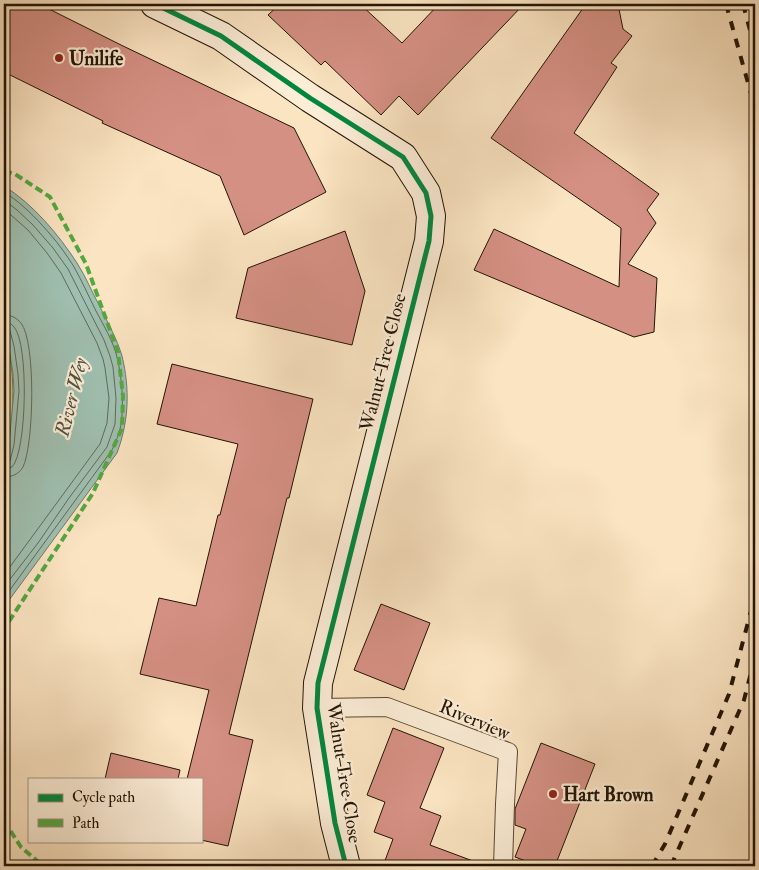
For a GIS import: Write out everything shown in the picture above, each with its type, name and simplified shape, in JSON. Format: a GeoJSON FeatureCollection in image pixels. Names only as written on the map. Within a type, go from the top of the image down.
{"type":"FeatureCollection","features":[{"type":"Feature","properties":{"kind":"street","name":"Walnut Tree Close"},"geometry":{"type":"LineString","coordinates":[[155,4],[221,36],[310,98],[404,157],[426,192],[431,216],[429,241],[318,683],[317,708],[335,823],[346,866]]}},
{"type":"Feature","properties":{"kind":"lane","name":"Riverview"},"geometry":{"type":"LineString","coordinates":[[317,708],[387,707],[508,752],[503,866]]}},
{"type":"Feature","properties":{"kind":"green space"},"geometry":{"type":"Polygon","coordinates":[[[4,325],[11,364],[13,402],[11,429],[4,464],[4,325]]]}},
{"type":"Feature","properties":{"kind":"water","name":"River Wey"},"geometry":{"type":"Polygon","coordinates":[[[4,186],[15,193],[45,221],[70,252],[80,268],[120,350],[125,368],[127,405],[124,429],[117,453],[4,607],[4,464],[9,444],[14,391],[13,374],[4,325],[4,186]]]}},
{"type":"Feature","properties":{"kind":"building"},"geometry":{"type":"Polygon","coordinates":[[[4,4],[39,4],[294,128],[326,192],[244,235],[220,176],[102,123],[103,121],[4,72],[4,4]]]}},
{"type":"Feature","properties":{"kind":"building"},"geometry":{"type":"Polygon","coordinates":[[[280,4],[360,4],[402,43],[439,4],[524,4],[418,115],[399,96],[381,115],[325,61],[321,65],[268,15],[280,4]]]}},
{"type":"Feature","properties":{"kind":"building"},"geometry":{"type":"Polygon","coordinates":[[[586,4],[618,4],[623,29],[632,36],[611,63],[617,67],[574,133],[659,194],[647,210],[656,223],[628,264],[657,278],[654,332],[634,337],[474,270],[494,229],[619,287],[621,228],[491,138],[586,4]]]}},
{"type":"Feature","properties":{"kind":"building"},"geometry":{"type":"Polygon","coordinates":[[[345,231],[365,291],[352,345],[236,318],[248,268],[345,231]]]}},
{"type":"Feature","properties":{"kind":"building"},"geometry":{"type":"Polygon","coordinates":[[[172,364],[313,399],[229,734],[253,740],[228,846],[202,840],[202,778],[187,778],[209,690],[140,674],[159,598],[196,606],[218,515],[220,515],[238,444],[157,424],[172,364]]]}},
{"type":"Feature","properties":{"kind":"building"},"geometry":{"type":"Polygon","coordinates":[[[381,604],[430,623],[404,690],[354,670],[381,604]]]}},
{"type":"Feature","properties":{"kind":"building"},"geometry":{"type":"Polygon","coordinates":[[[393,728],[444,748],[420,808],[441,816],[430,845],[481,864],[480,866],[383,866],[393,839],[374,832],[385,802],[367,795],[393,728]]]}},
{"type":"Feature","properties":{"kind":"building","name":"Hart Brown"},"geometry":{"type":"Polygon","coordinates":[[[541,743],[595,764],[555,866],[539,866],[515,857],[526,829],[515,825],[515,809],[541,743]]]}},
{"type":"Feature","properties":{"kind":"building"},"geometry":{"type":"Polygon","coordinates":[[[111,753],[180,770],[178,778],[105,778],[111,753]]]}},
{"type":"Feature","properties":{"kind":"railway"},"geometry":{"type":"LineString","coordinates":[[726,4],[755,108]]}},
{"type":"Feature","properties":{"kind":"railway"},"geometry":{"type":"LineString","coordinates":[[743,4],[755,49]]}},
{"type":"Feature","properties":{"kind":"railway"},"geometry":{"type":"LineString","coordinates":[[652,866],[665,844],[729,694],[755,596]]}},
{"type":"Feature","properties":{"kind":"railway"},"geometry":{"type":"LineString","coordinates":[[671,866],[744,700],[755,657]]}},
{"type":"Feature","properties":{"kind":"marked path"},"geometry":{"type":"LineString","coordinates":[[4,171],[15,174],[50,197],[86,264],[118,352],[123,396],[122,428],[93,493],[4,629]]}},
{"type":"Feature","properties":{"kind":"marked path"},"geometry":{"type":"LineString","coordinates":[[4,821],[21,847],[43,866]]}},
{"type":"Feature","properties":{"kind":"cycle path"},"geometry":{"type":"LineString","coordinates":[[155,4],[221,36],[310,98],[403,157],[426,193],[431,216],[429,241],[318,683],[317,708],[335,823],[346,866]]}},
{"type":"Feature","properties":{"kind":"place","name":"Unilife"},"geometry":{"type":"Point","coordinates":[59,58]}},
{"type":"Feature","properties":{"kind":"place","name":"Hart Brown"},"geometry":{"type":"Point","coordinates":[553,794]}}]}
